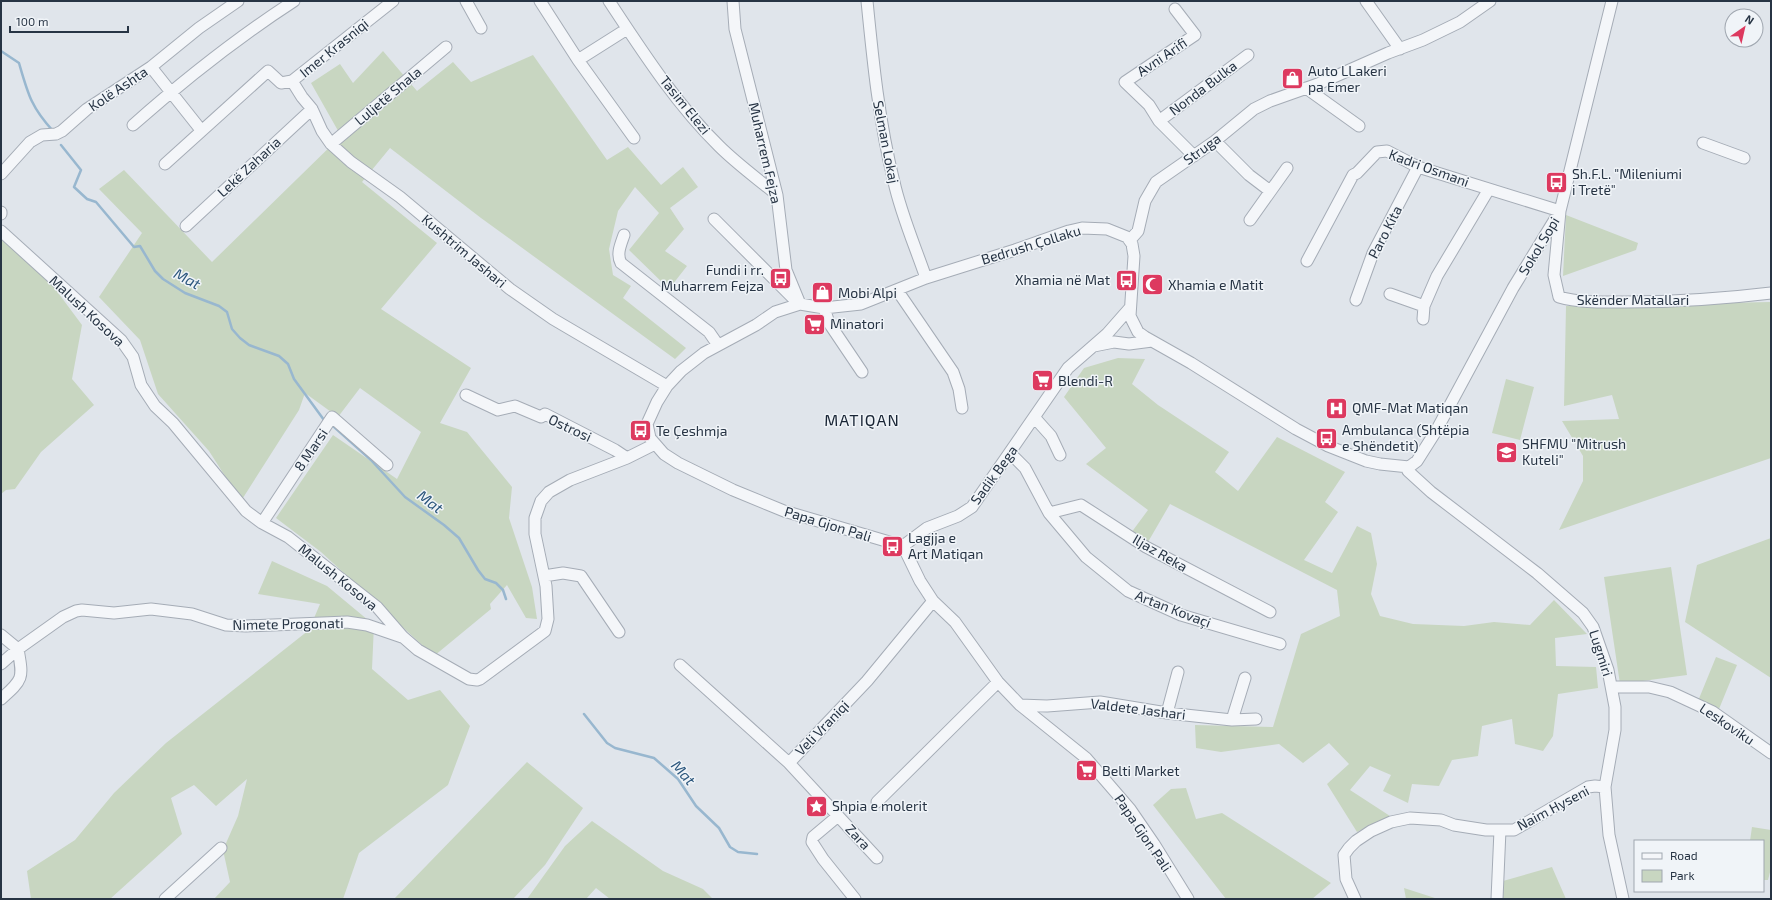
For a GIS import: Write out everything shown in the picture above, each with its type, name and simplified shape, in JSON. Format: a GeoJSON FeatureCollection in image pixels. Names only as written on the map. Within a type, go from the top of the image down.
{"type":"FeatureCollection","features":[{"type":"Feature","properties":{"kind":"street","name":"Kolë Ashta"},"geometry":{"type":"LineString","coordinates":[[1,174],[30,142],[42,135],[56,134],[62,131],[87,109],[151,67],[199,28],[238,1]]}},
{"type":"Feature","properties":{"kind":"street"},"geometry":{"type":"LineString","coordinates":[[133,126],[170,92],[259,24],[294,1]]}},
{"type":"Feature","properties":{"kind":"street","name":"Imer Krasniqi"},"geometry":{"type":"LineString","coordinates":[[165,164],[268,71],[281,82],[292,81],[393,1]]}},
{"type":"Feature","properties":{"kind":"street"},"geometry":{"type":"LineString","coordinates":[[466,1],[481,28]]}},
{"type":"Feature","properties":{"kind":"street"},"geometry":{"type":"LineString","coordinates":[[540,1],[578,60],[634,138]]}},
{"type":"Feature","properties":{"kind":"street","name":"Tasim Elezi"},"geometry":{"type":"LineString","coordinates":[[610,1],[627,28],[676,97],[718,146],[777,195]]}},
{"type":"Feature","properties":{"kind":"street","name":"Muharrem Fejza"},"geometry":{"type":"LineString","coordinates":[[733,1],[735,29],[777,195],[786,270],[800,304]]}},
{"type":"Feature","properties":{"kind":"street","name":"Selman Lokaj"},"geometry":{"type":"LineString","coordinates":[[867,1],[876,92],[884,138],[894,184],[926,278]]}},
{"type":"Feature","properties":{"kind":"street"},"geometry":{"type":"LineString","coordinates":[[1366,1],[1400,49]]}},
{"type":"Feature","properties":{"kind":"street","name":"Struga"},"geometry":{"type":"LineString","coordinates":[[1130,240],[1138,231],[1145,201],[1154,185],[1160,178],[1194,156],[1254,109],[1270,101],[1306,88],[1423,40],[1460,22],[1490,1]]}},
{"type":"Feature","properties":{"kind":"street","name":"Sokol Sopi"},"geometry":{"type":"LineString","coordinates":[[1409,466],[1417,461],[1436,432],[1513,288],[1560,211],[1612,1]]}},
{"type":"Feature","properties":{"kind":"street","name":"Avni Arifi"},"geometry":{"type":"LineString","coordinates":[[1159,121],[1149,105],[1125,82],[1195,35],[1176,9]]}},
{"type":"Feature","properties":{"kind":"street"},"geometry":{"type":"LineString","coordinates":[[578,60],[627,28]]}},
{"type":"Feature","properties":{"kind":"street","name":"Luljetë Shala"},"geometry":{"type":"LineString","coordinates":[[331,144],[446,47]]}},
{"type":"Feature","properties":{"kind":"street","name":"Nonda Bulka"},"geometry":{"type":"LineString","coordinates":[[1194,156],[1159,121],[1248,55]]}},
{"type":"Feature","properties":{"kind":"street"},"geometry":{"type":"LineString","coordinates":[[151,67],[201,130]]}},
{"type":"Feature","properties":{"kind":"street","name":"Kushtrim Jashari"},"geometry":{"type":"LineString","coordinates":[[292,81],[312,109],[322,131],[331,144],[351,162],[400,197],[510,289],[553,318],[668,386]]}},
{"type":"Feature","properties":{"kind":"street"},"geometry":{"type":"LineString","coordinates":[[1306,88],[1359,126]]}},
{"type":"Feature","properties":{"kind":"street","name":"Lekë Zaharia"},"geometry":{"type":"LineString","coordinates":[[186,226],[312,109]]}},
{"type":"Feature","properties":{"kind":"street"},"geometry":{"type":"LineString","coordinates":[[1215,140],[1249,175],[1270,191]]}},
{"type":"Feature","properties":{"kind":"street"},"geometry":{"type":"LineString","coordinates":[[1703,143],[1744,158]]}},
{"type":"Feature","properties":{"kind":"street","name":"Kadri Osmani"},"geometry":{"type":"LineString","coordinates":[[1307,260],[1353,175],[1357,173],[1377,152],[1387,151],[1418,167],[1490,188],[1560,211]]}},
{"type":"Feature","properties":{"kind":"street","name":"Paro Kita"},"geometry":{"type":"LineString","coordinates":[[1356,300],[1373,253],[1418,167]]}},
{"type":"Feature","properties":{"kind":"street"},"geometry":{"type":"LineString","coordinates":[[1250,220],[1287,168]]}},
{"type":"Feature","properties":{"kind":"street"},"geometry":{"type":"LineString","coordinates":[[1423,319],[1424,306],[1438,276],[1490,188]]}},
{"type":"Feature","properties":{"kind":"street","name":"Skënder Matallari"},"geometry":{"type":"LineString","coordinates":[[1560,211],[1554,275],[1554,282],[1559,297],[1602,302],[1650,302],[1728,298],[1771,293]]}},
{"type":"Feature","properties":{"kind":"street"},"geometry":{"type":"LineString","coordinates":[[714,219],[800,304]]}},
{"type":"Feature","properties":{"kind":"street","name":"Bedrush Çollaku"},"geometry":{"type":"LineString","coordinates":[[800,304],[824,308],[861,304],[926,278],[1015,250],[1074,229],[1101,227],[1118,232],[1130,240]]}},
{"type":"Feature","properties":{"kind":"street","name":"Malush Kosova"},"geometry":{"type":"LineString","coordinates":[[1,231],[121,340],[133,357],[141,385],[154,406],[173,423],[240,506],[262,523],[288,537],[377,607],[403,637],[418,650],[458,674],[473,680],[480,679],[541,634],[548,619],[546,586],[535,534],[535,518],[541,501],[549,492],[570,480],[627,458],[655,444]]}},
{"type":"Feature","properties":{"kind":"street"},"geometry":{"type":"LineString","coordinates":[[624,235],[619,253],[619,259],[621,262],[710,332],[718,346]]}},
{"type":"Feature","properties":{"kind":"street"},"geometry":{"type":"LineString","coordinates":[[1130,240],[1134,249],[1134,256],[1129,309],[1132,324],[1138,332],[1191,363],[1296,429],[1328,446],[1366,461],[1380,464],[1409,466]]}},
{"type":"Feature","properties":{"kind":"street"},"geometry":{"type":"LineString","coordinates":[[898,290],[953,372],[959,389],[962,408]]}},
{"type":"Feature","properties":{"kind":"street"},"geometry":{"type":"LineString","coordinates":[[1390,294],[1424,306]]}},
{"type":"Feature","properties":{"kind":"street","name":"Papa Gjon Pali"},"geometry":{"type":"LineString","coordinates":[[800,304],[775,312],[756,325],[704,353],[681,371],[657,402],[647,424],[650,438],[664,454],[678,463],[733,490],[784,511],[903,546],[920,581],[933,600],[955,622],[998,682],[1020,705],[1086,758],[1106,780],[1130,809],[1154,844],[1188,899]]}},
{"type":"Feature","properties":{"kind":"street"},"geometry":{"type":"LineString","coordinates":[[824,308],[829,323],[862,372]]}},
{"type":"Feature","properties":{"kind":"street","name":"Sadik Bega"},"geometry":{"type":"LineString","coordinates":[[903,546],[927,528],[958,516],[972,507],[1068,368],[1117,324],[1129,309]]}},
{"type":"Feature","properties":{"kind":"street","name":"Sadik Bega"},"geometry":{"type":"LineString","coordinates":[[1094,346],[1114,342],[1130,344],[1152,341]]}},
{"type":"Feature","properties":{"kind":"street","name":"Ostrosi"},"geometry":{"type":"LineString","coordinates":[[466,395],[498,410],[515,406],[541,417],[545,414],[615,450],[627,458]]}},
{"type":"Feature","properties":{"kind":"street","name":"8 Marsi"},"geometry":{"type":"LineString","coordinates":[[262,523],[332,417],[387,465]]}},
{"type":"Feature","properties":{"kind":"street"},"geometry":{"type":"LineString","coordinates":[[1034,417],[1051,436],[1060,455]]}},
{"type":"Feature","properties":{"kind":"street","name":"Artan Kovaçi"},"geometry":{"type":"LineString","coordinates":[[1010,453],[1025,468],[1049,513],[1086,557],[1128,591],[1181,615],[1280,644]]}},
{"type":"Feature","properties":{"kind":"street","name":"Lugmiri"},"geometry":{"type":"LineString","coordinates":[[1409,466],[1408,471],[1431,492],[1537,573],[1583,613],[1589,620],[1597,636],[1612,687],[1616,720],[1605,787],[1608,835],[1623,899]]}},
{"type":"Feature","properties":{"kind":"street","name":"Iljaz Reka"},"geometry":{"type":"LineString","coordinates":[[1049,513],[1081,505],[1146,547],[1270,612]]}},
{"type":"Feature","properties":{"kind":"street"},"geometry":{"type":"LineString","coordinates":[[544,576],[563,573],[581,576],[618,632]]}},
{"type":"Feature","properties":{"kind":"street","name":"Veli Vraniqi"},"geometry":{"type":"LineString","coordinates":[[680,665],[789,763],[867,681],[933,600]]}},
{"type":"Feature","properties":{"kind":"street","name":"Nimete Progonati"},"geometry":{"type":"LineString","coordinates":[[1,664],[18,649],[63,617],[82,610],[114,613],[151,609],[192,614],[226,625],[246,626],[347,622],[367,625],[403,637]]}},
{"type":"Feature","properties":{"kind":"street"},"geometry":{"type":"LineString","coordinates":[[1,635],[18,649],[22,674],[21,679],[1,699]]}},
{"type":"Feature","properties":{"kind":"street"},"geometry":{"type":"LineString","coordinates":[[1167,713],[1178,672]]}},
{"type":"Feature","properties":{"kind":"street"},"geometry":{"type":"LineString","coordinates":[[1232,720],[1245,678]]}},
{"type":"Feature","properties":{"kind":"street"},"geometry":{"type":"LineString","coordinates":[[877,802],[998,682]]}},
{"type":"Feature","properties":{"kind":"street","name":"Leskoviku"},"geometry":{"type":"LineString","coordinates":[[1612,687],[1649,687],[1670,692],[1713,712],[1771,753]]}},
{"type":"Feature","properties":{"kind":"street","name":"Valdete Jashari"},"geometry":{"type":"LineString","coordinates":[[1020,705],[1047,706],[1100,702],[1167,713],[1232,720],[1256,719]]}},
{"type":"Feature","properties":{"kind":"street","name":"Zara"},"geometry":{"type":"LineString","coordinates":[[789,763],[877,858]]}},
{"type":"Feature","properties":{"kind":"street","name":"Naim Hyseni"},"geometry":{"type":"LineString","coordinates":[[1355,899],[1346,879],[1344,855],[1356,841],[1391,822],[1410,818],[1426,818],[1470,828],[1514,830],[1588,787],[1605,787]]}},
{"type":"Feature","properties":{"kind":"street"},"geometry":{"type":"LineString","coordinates":[[838,816],[813,837],[812,842],[823,859],[854,899]]}},
{"type":"Feature","properties":{"kind":"street"},"geometry":{"type":"LineString","coordinates":[[1497,899],[1500,830]]}},
{"type":"Feature","properties":{"kind":"street"},"geometry":{"type":"LineString","coordinates":[[165,899],[221,848]]}},
{"type":"Feature","properties":{"kind":"green space"},"geometry":{"type":"Polygon","coordinates":[[[383,51],[417,91],[453,62],[471,82],[533,55],[607,160],[628,147],[661,185],[683,167],[698,187],[670,208],[684,229],[665,251],[687,266],[669,289],[629,250],[659,213],[635,187],[618,211],[609,249],[613,275],[631,286],[623,298],[686,348],[675,359],[481,218],[390,148],[362,182],[437,243],[381,309],[471,368],[440,423],[467,432],[512,487],[509,518],[532,587],[537,619],[526,618],[507,585],[490,604],[491,609],[434,656],[321,552],[276,518],[333,435],[397,479],[421,432],[360,388],[338,417],[305,393],[299,410],[241,501],[209,451],[158,394],[140,340],[99,297],[142,233],[99,189],[124,170],[212,262],[341,136],[311,83],[340,64],[353,83],[383,51]]]}},
{"type":"Feature","properties":{"kind":"green space"},"geometry":{"type":"Polygon","coordinates":[[[1566,215],[1638,243],[1636,250],[1563,276],[1566,215]]]}},
{"type":"Feature","properties":{"kind":"green space"},"geometry":{"type":"Polygon","coordinates":[[[1,239],[53,286],[82,325],[72,379],[94,405],[41,452],[15,489],[6,490],[1,494],[1,239]]]}},
{"type":"Feature","properties":{"kind":"green space"},"geometry":{"type":"Polygon","coordinates":[[[1771,302],[1771,458],[1559,530],[1583,481],[1583,456],[1562,421],[1619,419],[1612,395],[1564,406],[1566,306],[1771,302]]]}},
{"type":"Feature","properties":{"kind":"green space"},"geometry":{"type":"Polygon","coordinates":[[[1118,358],[1145,359],[1132,384],[1158,405],[1229,452],[1215,472],[1238,491],[1277,437],[1345,472],[1325,502],[1338,512],[1304,560],[1332,573],[1357,526],[1371,533],[1377,564],[1371,594],[1380,616],[1413,624],[1464,626],[1494,622],[1530,625],[1554,600],[1587,634],[1555,638],[1556,666],[1596,667],[1598,688],[1558,694],[1553,736],[1543,751],[1515,744],[1512,719],[1482,726],[1478,756],[1452,760],[1439,786],[1412,784],[1408,803],[1383,791],[1391,775],[1370,766],[1350,790],[1390,816],[1357,832],[1327,784],[1349,764],[1329,743],[1303,763],[1279,744],[1221,752],[1196,748],[1195,725],[1273,727],[1301,634],[1340,616],[1337,590],[1170,504],[1148,542],[1131,533],[1148,510],[1086,464],[1106,448],[1064,397],[1084,368],[1118,358]]]}},
{"type":"Feature","properties":{"kind":"green space"},"geometry":{"type":"Polygon","coordinates":[[[1506,379],[1534,387],[1520,440],[1492,433],[1506,379]]]}},
{"type":"Feature","properties":{"kind":"green space"},"geometry":{"type":"Polygon","coordinates":[[[1771,538],[1771,678],[1685,622],[1697,565],[1771,538]]]}},
{"type":"Feature","properties":{"kind":"green space"},"geometry":{"type":"Polygon","coordinates":[[[272,561],[327,586],[374,625],[372,669],[408,700],[440,690],[470,726],[448,785],[359,853],[343,899],[214,899],[230,882],[223,850],[238,816],[247,779],[216,806],[194,785],[171,798],[182,834],[110,899],[31,899],[27,871],[75,840],[114,793],[166,743],[309,630],[320,604],[258,594],[272,561]]]}},
{"type":"Feature","properties":{"kind":"green space"},"geometry":{"type":"Polygon","coordinates":[[[1671,567],[1687,675],[1620,684],[1604,577],[1671,567]]]}},
{"type":"Feature","properties":{"kind":"green space"},"geometry":{"type":"Polygon","coordinates":[[[1716,657],[1737,665],[1719,709],[1698,701],[1716,657]]]}},
{"type":"Feature","properties":{"kind":"green space"},"geometry":{"type":"Polygon","coordinates":[[[527,762],[583,808],[545,865],[513,899],[394,899],[527,762]]]}},
{"type":"Feature","properties":{"kind":"green space"},"geometry":{"type":"Polygon","coordinates":[[[1186,788],[1196,819],[1222,813],[1331,883],[1312,899],[1226,899],[1153,805],[1171,789],[1186,788]]]}},
{"type":"Feature","properties":{"kind":"green space"},"geometry":{"type":"Polygon","coordinates":[[[592,821],[663,871],[703,889],[713,899],[610,899],[596,888],[586,899],[527,899],[565,846],[592,821]]]}},
{"type":"Feature","properties":{"kind":"green space"},"geometry":{"type":"Polygon","coordinates":[[[1752,827],[1771,830],[1771,868],[1768,880],[1764,880],[1764,840],[1750,840],[1752,827]]]}},
{"type":"Feature","properties":{"kind":"green space"},"geometry":{"type":"Polygon","coordinates":[[[1552,867],[1566,899],[1503,899],[1503,881],[1552,867]]]}},
{"type":"Feature","properties":{"kind":"green space"},"geometry":{"type":"Polygon","coordinates":[[[1404,888],[1438,899],[1406,899],[1404,888]]]}},
{"type":"Feature","properties":{"kind":"waterway","name":"Mat"},"geometry":{"type":"LineString","coordinates":[[1,51],[19,63],[31,100],[40,115],[53,131]]}},
{"type":"Feature","properties":{"kind":"waterway","name":"Mat"},"geometry":{"type":"LineString","coordinates":[[61,145],[81,170],[74,187],[87,199],[96,202],[134,247],[140,246],[155,271],[163,279],[185,293],[219,306],[227,312],[232,329],[240,338],[249,345],[279,356],[288,364],[294,379],[324,420]]}},
{"type":"Feature","properties":{"kind":"waterway","name":"Mat"},"geometry":{"type":"LineString","coordinates":[[333,426],[371,460],[405,497],[444,525],[459,538],[478,570],[485,579],[496,583],[503,590],[506,599]]}},
{"type":"Feature","properties":{"kind":"waterway","name":"Mat"},"geometry":{"type":"LineString","coordinates":[[584,714],[607,743],[615,748],[654,758],[678,779],[696,806],[719,828],[730,847],[738,852],[757,854]]}},
{"type":"Feature","properties":{"kind":"place","name":"Auto LLakeri pa Emer"},"geometry":{"type":"Point","coordinates":[1293,79]}},
{"type":"Feature","properties":{"kind":"place","name":"Sh.F.L. \"Mileniumi i Tretë\""},"geometry":{"type":"Point","coordinates":[1557,182]}},
{"type":"Feature","properties":{"kind":"place","name":"Fundi i rr. Muharrem Fejza"},"geometry":{"type":"Point","coordinates":[780,278]}},
{"type":"Feature","properties":{"kind":"place","name":"Xhamia në Mat"},"geometry":{"type":"Point","coordinates":[1126,280]}},
{"type":"Feature","properties":{"kind":"place","name":"Xhamia e Matit"},"geometry":{"type":"Point","coordinates":[1153,285]}},
{"type":"Feature","properties":{"kind":"place","name":"Mobi Alpi"},"geometry":{"type":"Point","coordinates":[822,293]}},
{"type":"Feature","properties":{"kind":"place","name":"Minatori"},"geometry":{"type":"Point","coordinates":[815,324]}},
{"type":"Feature","properties":{"kind":"place","name":"Blendi-R"},"geometry":{"type":"Point","coordinates":[1042,381]}},
{"type":"Feature","properties":{"kind":"place","name":"QMF-Mat Matiqan"},"geometry":{"type":"Point","coordinates":[1337,408]}},
{"type":"Feature","properties":{"kind":"place","name":"Te Çeshmja"},"geometry":{"type":"Point","coordinates":[640,431]}},
{"type":"Feature","properties":{"kind":"place","name":"Ambulanca (Shtëpia e Shëndetit)"},"geometry":{"type":"Point","coordinates":[1327,438]}},
{"type":"Feature","properties":{"kind":"place","name":"SHFMU \"Mitrush Kuteli\""},"geometry":{"type":"Point","coordinates":[1507,452]}},
{"type":"Feature","properties":{"kind":"place","name":"Lagjja e Art Matiqan"},"geometry":{"type":"Point","coordinates":[892,546]}},
{"type":"Feature","properties":{"kind":"place","name":"Belti Market"},"geometry":{"type":"Point","coordinates":[1086,771]}},
{"type":"Feature","properties":{"kind":"place","name":"Shpia e molerit"},"geometry":{"type":"Point","coordinates":[817,806]}},
{"type":"Feature","properties":{"kind":"district","name":"MATIQAN"},"geometry":{"type":"Point","coordinates":[862,420]}}]}
